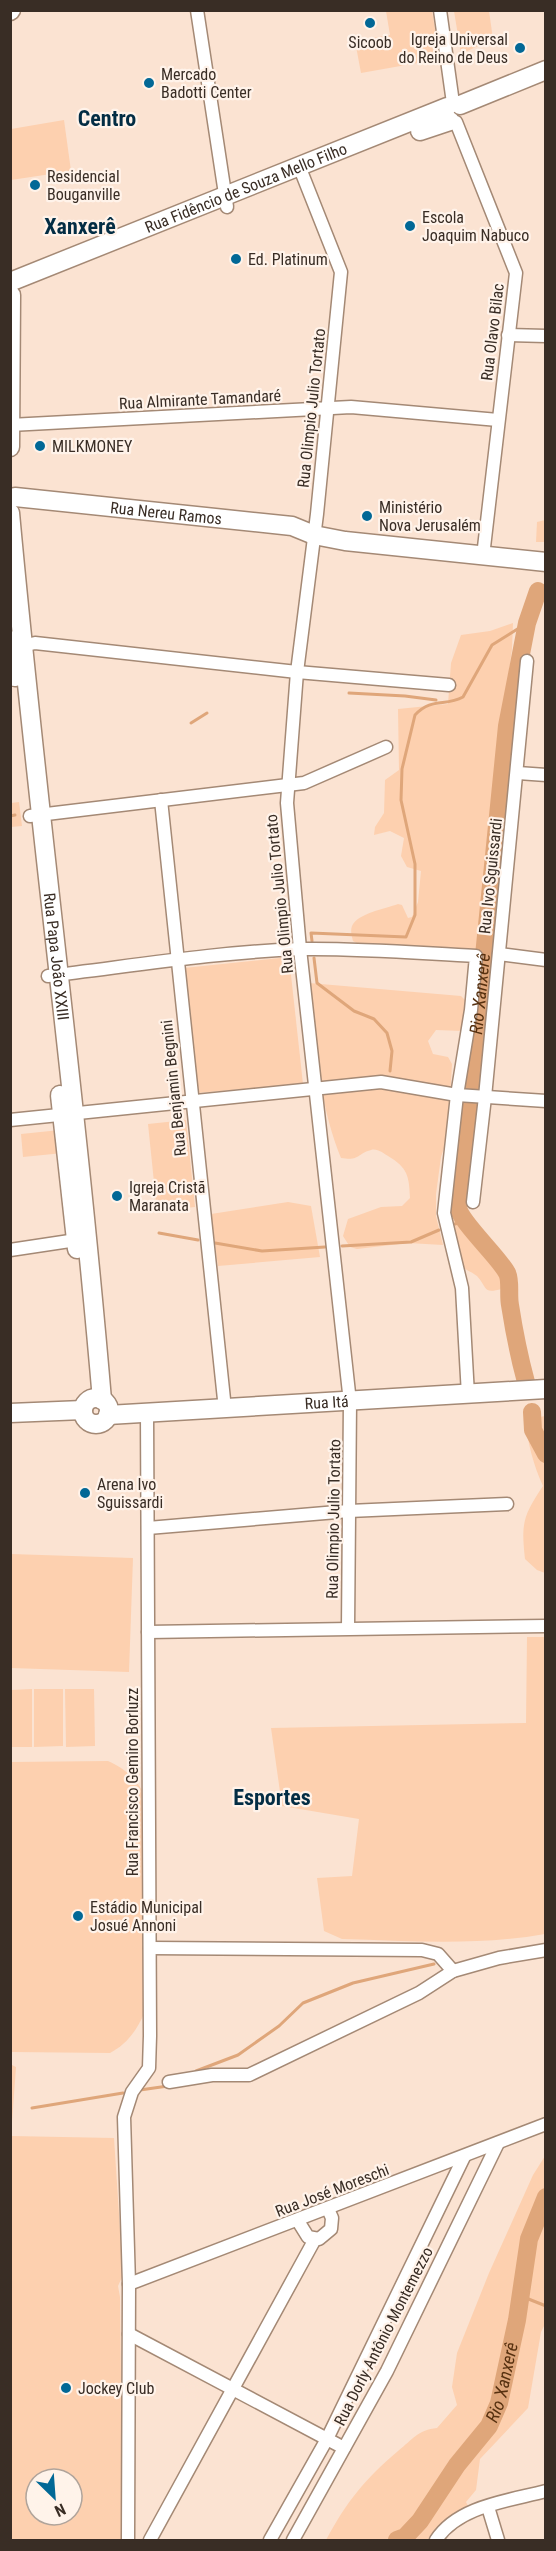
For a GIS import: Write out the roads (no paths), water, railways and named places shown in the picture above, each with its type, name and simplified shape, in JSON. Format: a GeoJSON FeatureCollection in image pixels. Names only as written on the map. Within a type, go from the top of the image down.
{"type":"FeatureCollection","features":[{"type":"Feature","properties":{"kind":"street"},"geometry":{"type":"LineString","coordinates":[[197,10],[226,202]]}},
{"type":"Feature","properties":{"kind":"street","name":"Rua Olavo Bilac"},"geometry":{"type":"LineString","coordinates":[[440,10],[455,112],[516,273],[483,550]]}},
{"type":"Feature","properties":{"kind":"street","name":"Rua Fidêncio de Souza Mello Filho"},"geometry":{"type":"LineString","coordinates":[[11,290],[60,268],[302,171],[542,78]]}},
{"type":"Feature","properties":{"kind":"street","name":"Rua Olimpio Julio Tortato"},"geometry":{"type":"LineString","coordinates":[[302,171],[341,272],[314,535],[297,672],[286,803],[350,1402],[348,1628]]}},
{"type":"Feature","properties":{"kind":"street"},"geometry":{"type":"LineString","coordinates":[[10,447],[11,290]]}},
{"type":"Feature","properties":{"kind":"street"},"geometry":{"type":"LineString","coordinates":[[508,335],[546,336]]}},
{"type":"Feature","properties":{"kind":"street","name":"Rua Almirante Tamandaré"},"geometry":{"type":"LineString","coordinates":[[11,424],[351,407],[498,420]]}},
{"type":"Feature","properties":{"kind":"street","name":"Rua Nereu Ramos"},"geometry":{"type":"LineString","coordinates":[[12,504],[247,527],[292,526],[314,535],[346,530],[387,540],[483,550],[546,551]]}},
{"type":"Feature","properties":{"kind":"street","name":"Rua Papa João XXIII"},"geometry":{"type":"LineString","coordinates":[[12,504],[14,646],[23,695],[54,975],[90,1319],[96,1406]]}},
{"type":"Feature","properties":{"kind":"street","name":"Rua Nereu Ramos"},"geometry":{"type":"LineString","coordinates":[[483,550],[546,562]]}},
{"type":"Feature","properties":{"kind":"street"},"geometry":{"type":"LineString","coordinates":[[14,646],[35,643],[297,672],[449,685]]}},
{"type":"Feature","properties":{"kind":"street","name":"Rua Ivo Sguissardi"},"geometry":{"type":"LineString","coordinates":[[468,1395],[462,1288],[444,1214],[472,1096],[499,954],[527,661]]}},
{"type":"Feature","properties":{"kind":"street"},"geometry":{"type":"LineString","coordinates":[[36,815],[304,783],[386,747]]}},
{"type":"Feature","properties":{"kind":"street"},"geometry":{"type":"LineString","coordinates":[[518,773],[546,775]]}},
{"type":"Feature","properties":{"kind":"street","name":"Rua Benjamin Begnini"},"geometry":{"type":"LineString","coordinates":[[160,800],[225,1409]]}},
{"type":"Feature","properties":{"kind":"street"},"geometry":{"type":"LineString","coordinates":[[54,975],[176,959],[300,949]]}},
{"type":"Feature","properties":{"kind":"street","name":"Rua Ivo Sguissardi"},"geometry":{"type":"LineString","coordinates":[[300,949],[349,949],[476,956],[471,1010],[473,1202]]}},
{"type":"Feature","properties":{"kind":"street"},"geometry":{"type":"LineString","coordinates":[[499,954],[546,960]]}},
{"type":"Feature","properties":{"kind":"street"},"geometry":{"type":"LineString","coordinates":[[10,1120],[381,1082],[472,1096],[546,1101]]}},
{"type":"Feature","properties":{"kind":"street"},"geometry":{"type":"LineString","coordinates":[[10,1250],[82,1239]]}},
{"type":"Feature","properties":{"kind":"street","name":"Rua Itá"},"geometry":{"type":"LineString","coordinates":[[10,1413],[96,1406],[147,1413],[546,1389]]}},
{"type":"Feature","properties":{"kind":"street","name":"Rua Francisco Gemiro Borluzz"},"geometry":{"type":"LineString","coordinates":[[128,2541],[129,2284],[124,2117],[132,2091],[149,2068],[147,1413]]}},
{"type":"Feature","properties":{"kind":"street"},"geometry":{"type":"LineString","coordinates":[[148,1528],[350,1511],[507,1504]]}},
{"type":"Feature","properties":{"kind":"street"},"geometry":{"type":"LineString","coordinates":[[148,1632],[546,1626]]}},
{"type":"Feature","properties":{"kind":"street"},"geometry":{"type":"LineString","coordinates":[[150,1948],[422,1950],[438,1954],[453,1971]]}},
{"type":"Feature","properties":{"kind":"street"},"geometry":{"type":"LineString","coordinates":[[170,2082],[231,2073],[249,2075],[419,1993],[453,1971],[546,1950]]}},
{"type":"Feature","properties":{"kind":"street","name":"Rua José Moreschi"},"geometry":{"type":"LineString","coordinates":[[129,2284],[546,2124]]}},
{"type":"Feature","properties":{"kind":"street","name":"Rua Dorly Antônio Montemezzo"},"geometry":{"type":"LineString","coordinates":[[293,2541],[387,2370],[498,2143]]}},
{"type":"Feature","properties":{"kind":"street","name":"Rua Dorly Antônio Montemezzo"},"geometry":{"type":"LineString","coordinates":[[270,2541],[327,2439],[464,2157]]}},
{"type":"Feature","properties":{"kind":"street"},"geometry":{"type":"LineString","coordinates":[[298,2221],[304,2234],[315,2239],[324,2237],[331,2229],[332,2218],[328,2209]]}},
{"type":"Feature","properties":{"kind":"street"},"geometry":{"type":"LineString","coordinates":[[150,2541],[315,2239]]}},
{"type":"Feature","properties":{"kind":"street"},"geometry":{"type":"LineString","coordinates":[[129,2334],[344,2448]]}},
{"type":"Feature","properties":{"kind":"street"},"geometry":{"type":"LineString","coordinates":[[436,2541],[454,2520],[488,2507],[546,2491]]}},
{"type":"Feature","properties":{"kind":"street"},"geometry":{"type":"LineString","coordinates":[[488,2507],[498,2541]]}},
{"type":"Feature","properties":{"kind":"waterway","name":"Rio Xanxerê"},"geometry":{"type":"LineString","coordinates":[[526,1382],[509,1301],[508,1276],[503,1266],[471,1229],[460,1212],[458,1201],[463,1176],[507,726],[527,623],[538,591]]}},
{"type":"Feature","properties":{"kind":"waterway"},"geometry":{"type":"LineString","coordinates":[[312,941],[311,933],[406,937],[415,915],[415,864],[401,800],[402,769],[415,715],[427,706],[463,697],[492,645],[527,623]]}},
{"type":"Feature","properties":{"kind":"waterway"},"geometry":{"type":"LineString","coordinates":[[349,693],[436,700]]}},
{"type":"Feature","properties":{"kind":"waterway"},"geometry":{"type":"LineString","coordinates":[[191,723],[207,713]]}},
{"type":"Feature","properties":{"kind":"waterway"},"geometry":{"type":"LineString","coordinates":[[10,816],[15,815]]}},
{"type":"Feature","properties":{"kind":"waterway"},"geometry":{"type":"LineString","coordinates":[[314,958],[317,983],[354,1011],[374,1019],[387,1033],[392,1051],[390,1071]]}},
{"type":"Feature","properties":{"kind":"waterway"},"geometry":{"type":"LineString","coordinates":[[455,1224],[463,1221]]}},
{"type":"Feature","properties":{"kind":"waterway"},"geometry":{"type":"LineString","coordinates":[[342,1246],[411,1242],[439,1230]]}},
{"type":"Feature","properties":{"kind":"waterway"},"geometry":{"type":"LineString","coordinates":[[159,1233],[198,1240]]}},
{"type":"Feature","properties":{"kind":"waterway"},"geometry":{"type":"LineString","coordinates":[[215,1243],[262,1251],[325,1247]]}},
{"type":"Feature","properties":{"kind":"waterway","name":"Rio Xanxerê"},"geometry":{"type":"LineString","coordinates":[[532,1412],[533,1430],[546,1454]]}},
{"type":"Feature","properties":{"kind":"waterway"},"geometry":{"type":"LineString","coordinates":[[196,2071],[238,2055],[279,2026],[303,2003],[353,1983],[434,1964]]}},
{"type":"Feature","properties":{"kind":"waterway"},"geometry":{"type":"LineString","coordinates":[[140,2090],[168,2086]]}},
{"type":"Feature","properties":{"kind":"waterway"},"geometry":{"type":"LineString","coordinates":[[32,2108],[123,2093]]}},
{"type":"Feature","properties":{"kind":"waterway","name":"Rio Xanxerê"},"geometry":{"type":"LineString","coordinates":[[397,2540],[405,2537],[420,2521],[457,2465],[489,2426],[499,2403],[517,2320],[529,2239],[546,2197]]}},
{"type":"Feature","properties":{"kind":"waterway"},"geometry":{"type":"LineString","coordinates":[[521,2296],[546,2306]]}},
{"type":"Feature","properties":{"kind":"place","name":"Sicoob"},"geometry":{"type":"Point","coordinates":[370,23]}},
{"type":"Feature","properties":{"kind":"place","name":"Igreja Universal do Reino de Deus"},"geometry":{"type":"Point","coordinates":[520,48]}},
{"type":"Feature","properties":{"kind":"place","name":"Mercado Badotti Center"},"geometry":{"type":"Point","coordinates":[149,83]}},
{"type":"Feature","properties":{"kind":"place","name":"Residencial Bouganville"},"geometry":{"type":"Point","coordinates":[35,185]}},
{"type":"Feature","properties":{"kind":"place","name":"Escola Joaquim Nabuco"},"geometry":{"type":"Point","coordinates":[410,226]}},
{"type":"Feature","properties":{"kind":"place","name":"Ed. Platinum"},"geometry":{"type":"Point","coordinates":[236,259]}},
{"type":"Feature","properties":{"kind":"place","name":"MILKMONEY"},"geometry":{"type":"Point","coordinates":[40,446]}},
{"type":"Feature","properties":{"kind":"place","name":"Ministério Nova Jerusalém"},"geometry":{"type":"Point","coordinates":[367,516]}},
{"type":"Feature","properties":{"kind":"place","name":"Igreja Cristã Maranata"},"geometry":{"type":"Point","coordinates":[117,1196]}},
{"type":"Feature","properties":{"kind":"place","name":"Arena Ivo Sguissardi"},"geometry":{"type":"Point","coordinates":[85,1493]}},
{"type":"Feature","properties":{"kind":"place","name":"Estádio Municipal Josué Annoni"},"geometry":{"type":"Point","coordinates":[78,1916]}},
{"type":"Feature","properties":{"kind":"place","name":"Jockey Club"},"geometry":{"type":"Point","coordinates":[66,2388]}},
{"type":"Feature","properties":{"kind":"district","name":"Centro"},"geometry":{"type":"Point","coordinates":[107,118]}},
{"type":"Feature","properties":{"kind":"district","name":"Xanxerê"},"geometry":{"type":"Point","coordinates":[80,226]}},
{"type":"Feature","properties":{"kind":"district","name":"Esportes"},"geometry":{"type":"Point","coordinates":[272,1797]}}]}
